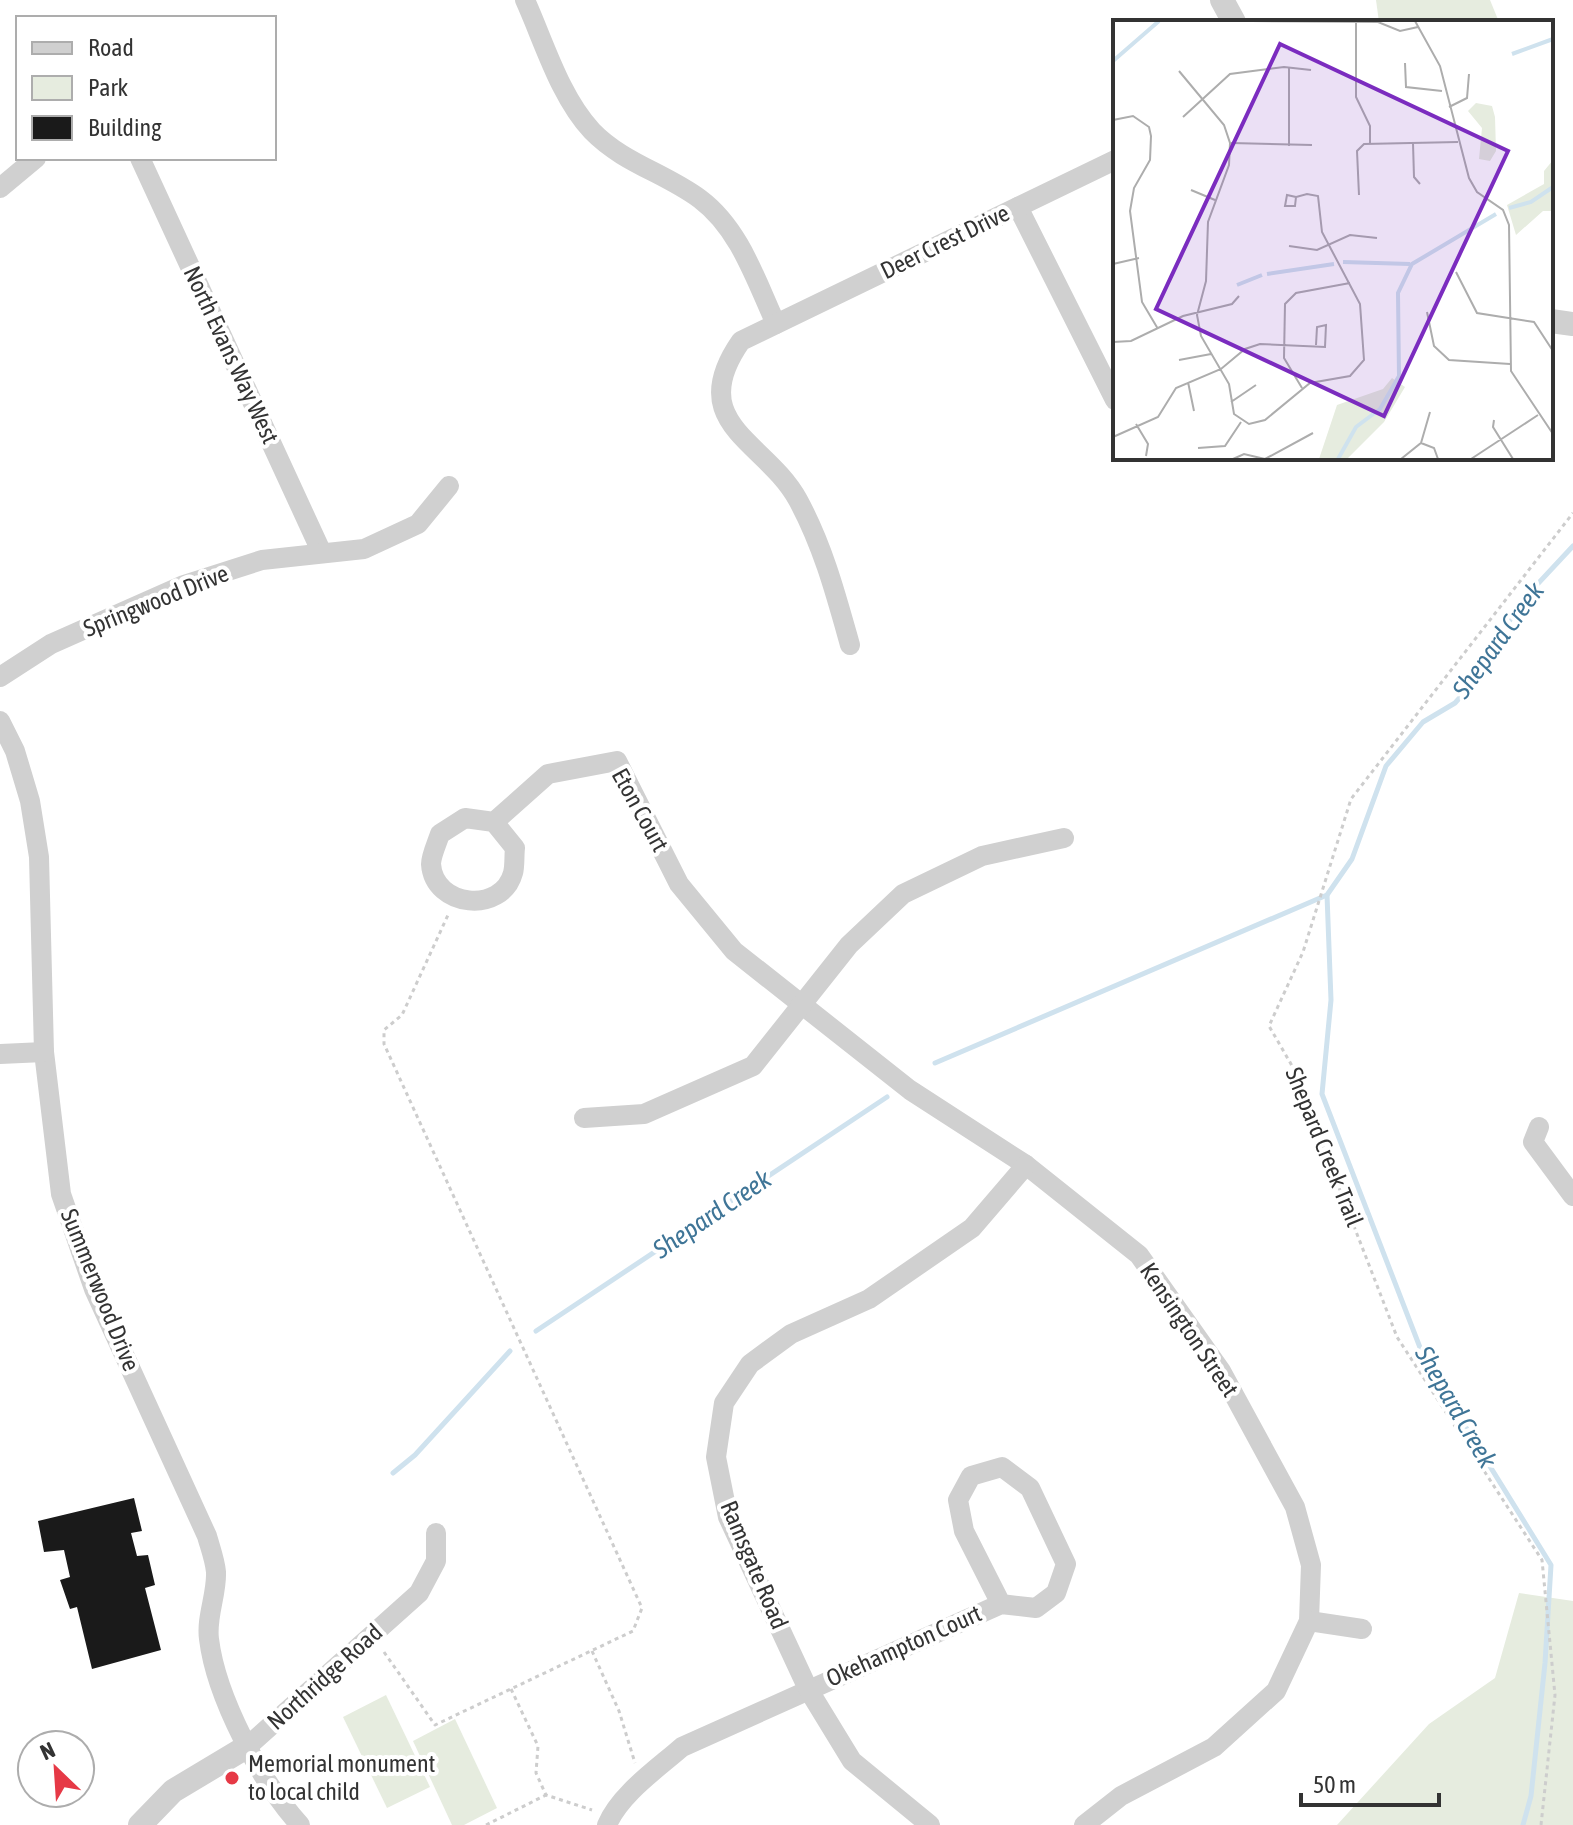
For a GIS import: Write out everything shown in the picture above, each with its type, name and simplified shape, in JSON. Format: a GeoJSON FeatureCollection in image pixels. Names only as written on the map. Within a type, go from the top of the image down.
{"type":"FeatureCollection","features":[{"type":"Feature","properties":{"kind":"street"},"geometry":{"type":"LineString","coordinates":[[525,0],[571,98],[589,128],[614,152],[671,180],[702,201],[725,223],[743,251],[776,324]]}},
{"type":"Feature","properties":{"kind":"street"},"geometry":{"type":"LineString","coordinates":[[1222,0],[1233,20]]}},
{"type":"Feature","properties":{"kind":"street"},"geometry":{"type":"LineString","coordinates":[[0,188],[34,160]]}},
{"type":"Feature","properties":{"kind":"street","name":"North Evans Way West"},"geometry":{"type":"LineString","coordinates":[[141,160],[321,551]]}},
{"type":"Feature","properties":{"kind":"street","name":"Deer Crest Drive"},"geometry":{"type":"LineString","coordinates":[[850,645],[823,551],[796,496],[733,429],[721,397],[724,365],[741,341],[1113,161]]}},
{"type":"Feature","properties":{"kind":"street"},"geometry":{"type":"LineString","coordinates":[[1018,207],[1113,396]]}},
{"type":"Feature","properties":{"kind":"street"},"geometry":{"type":"LineString","coordinates":[[1553,321],[1573,324]]}},
{"type":"Feature","properties":{"kind":"street","name":"Springwood Drive"},"geometry":{"type":"LineString","coordinates":[[0,677],[51,644],[184,585],[262,560],[321,551],[364,549],[418,524],[449,486]]}},
{"type":"Feature","properties":{"kind":"street","name":"Summerwood Drive"},"geometry":{"type":"LineString","coordinates":[[0,721],[15,751],[30,801],[39,857],[44,1052],[61,1194],[94,1289],[207,1536],[216,1571],[208,1636],[217,1677],[248,1746]]}},
{"type":"Feature","properties":{"kind":"street","name":"Eton Court"},"geometry":{"type":"LineString","coordinates":[[494,822],[548,774],[617,761],[679,884]]}},
{"type":"Feature","properties":{"kind":"street"},"geometry":{"type":"LineString","coordinates":[[465,818],[494,822],[515,848],[513,875],[496,895],[477,902],[456,898],[440,886],[431,864],[440,834],[465,818]]}},
{"type":"Feature","properties":{"kind":"street"},"geometry":{"type":"LineString","coordinates":[[584,1118],[644,1114],[753,1066],[849,945],[903,894],[982,856],[1064,838]]}},
{"type":"Feature","properties":{"kind":"street","name":"Kensington Street"},"geometry":{"type":"LineString","coordinates":[[679,884],[734,951],[910,1090],[1026,1165],[1139,1255],[1221,1371],[1295,1507],[1311,1565],[1309,1621],[1276,1691],[1214,1747],[1121,1796],[1084,1825]]}},
{"type":"Feature","properties":{"kind":"street"},"geometry":{"type":"LineString","coordinates":[[0,1054],[44,1052]]}},
{"type":"Feature","properties":{"kind":"street"},"geometry":{"type":"LineString","coordinates":[[1539,1127],[1533,1142],[1573,1196]]}},
{"type":"Feature","properties":{"kind":"street","name":"Ramsgate Road"},"geometry":{"type":"LineString","coordinates":[[930,1825],[852,1761],[808,1689],[728,1517],[716,1457],[724,1403],[750,1364],[791,1334],[869,1299],[972,1228],[1026,1165]]}},
{"type":"Feature","properties":{"kind":"street","name":"Okehampton Court"},"geometry":{"type":"LineString","coordinates":[[608,1820],[641,1783],[682,1747],[1001,1604],[1036,1608],[1056,1593],[1066,1564],[1030,1488],[1002,1467],[971,1476],[958,1500],[964,1531],[1001,1604]]}},
{"type":"Feature","properties":{"kind":"street","name":"Northridge Road"},"geometry":{"type":"LineString","coordinates":[[140,1825],[173,1791],[248,1746],[419,1593],[436,1561],[436,1533]]}},
{"type":"Feature","properties":{"kind":"street"},"geometry":{"type":"LineString","coordinates":[[1309,1621],[1362,1629]]}},
{"type":"Feature","properties":{"kind":"street"},"geometry":{"type":"LineString","coordinates":[[248,1746],[286,1810],[300,1825]]}},
{"type":"Feature","properties":{"kind":"path","name":"Shepard Creek Trail"},"geometry":{"type":"LineString","coordinates":[[1541,1825],[1555,1695],[1542,1560],[1397,1337],[1291,1064],[1269,1026],[1303,952],[1351,799],[1573,513]]}},
{"type":"Feature","properties":{"kind":"path"},"geometry":{"type":"LineString","coordinates":[[372,1636],[435,1725],[633,1631],[642,1608],[384,1044],[384,1030],[402,1015],[456,898]]}},
{"type":"Feature","properties":{"kind":"path"},"geometry":{"type":"LineString","coordinates":[[592,1651],[619,1711],[641,1783]]}},
{"type":"Feature","properties":{"kind":"path"},"geometry":{"type":"LineString","coordinates":[[511,1689],[538,1746],[536,1773],[546,1795],[608,1820]]}},
{"type":"Feature","properties":{"kind":"path"},"geometry":{"type":"LineString","coordinates":[[486,1825],[546,1795]]}},
{"type":"Feature","properties":{"kind":"green space"},"geometry":{"type":"Polygon","coordinates":[[[1376,0],[1490,0],[1498,20],[1379,20],[1376,0]]]}},
{"type":"Feature","properties":{"kind":"green space"},"geometry":{"type":"Polygon","coordinates":[[[1519,1593],[1573,1601],[1573,1825],[1337,1825],[1429,1724],[1495,1678],[1519,1593]]]}},
{"type":"Feature","properties":{"kind":"green space"},"geometry":{"type":"Polygon","coordinates":[[[386,1695],[430,1787],[387,1808],[343,1717],[386,1695]]]}},
{"type":"Feature","properties":{"kind":"green space"},"geometry":{"type":"Polygon","coordinates":[[[455,1719],[497,1808],[464,1825],[452,1825],[413,1741],[455,1719]]]}},
{"type":"Feature","properties":{"kind":"building"},"geometry":{"type":"Polygon","coordinates":[[[134,1498],[142,1531],[131,1533],[137,1556],[148,1555],[155,1585],[145,1588],[161,1650],[92,1669],[77,1607],[70,1609],[60,1580],[70,1577],[64,1550],[44,1552],[38,1521],[134,1498]]]}},
{"type":"Feature","properties":{"kind":"waterway","name":"Shepard Creek"},"geometry":{"type":"LineString","coordinates":[[935,1063],[1327,895],[1352,859],[1386,766],[1423,722],[1455,703],[1478,677],[1519,604],[1573,546]]}},
{"type":"Feature","properties":{"kind":"waterway","name":"Shepard Creek"},"geometry":{"type":"LineString","coordinates":[[1327,895],[1331,1000],[1322,1094],[1426,1363],[1551,1565],[1545,1663],[1531,1796],[1523,1825]]}},
{"type":"Feature","properties":{"kind":"waterway","name":"Shepard Creek"},"geometry":{"type":"LineString","coordinates":[[536,1331],[887,1097]]}},
{"type":"Feature","properties":{"kind":"waterway","name":"Shepard Creek"},"geometry":{"type":"LineString","coordinates":[[393,1473],[415,1455],[510,1351]]}},
{"type":"Feature","properties":{"kind":"place","name":"Memorial monument to local child"},"geometry":{"type":"Point","coordinates":[232,1778]}}]}
